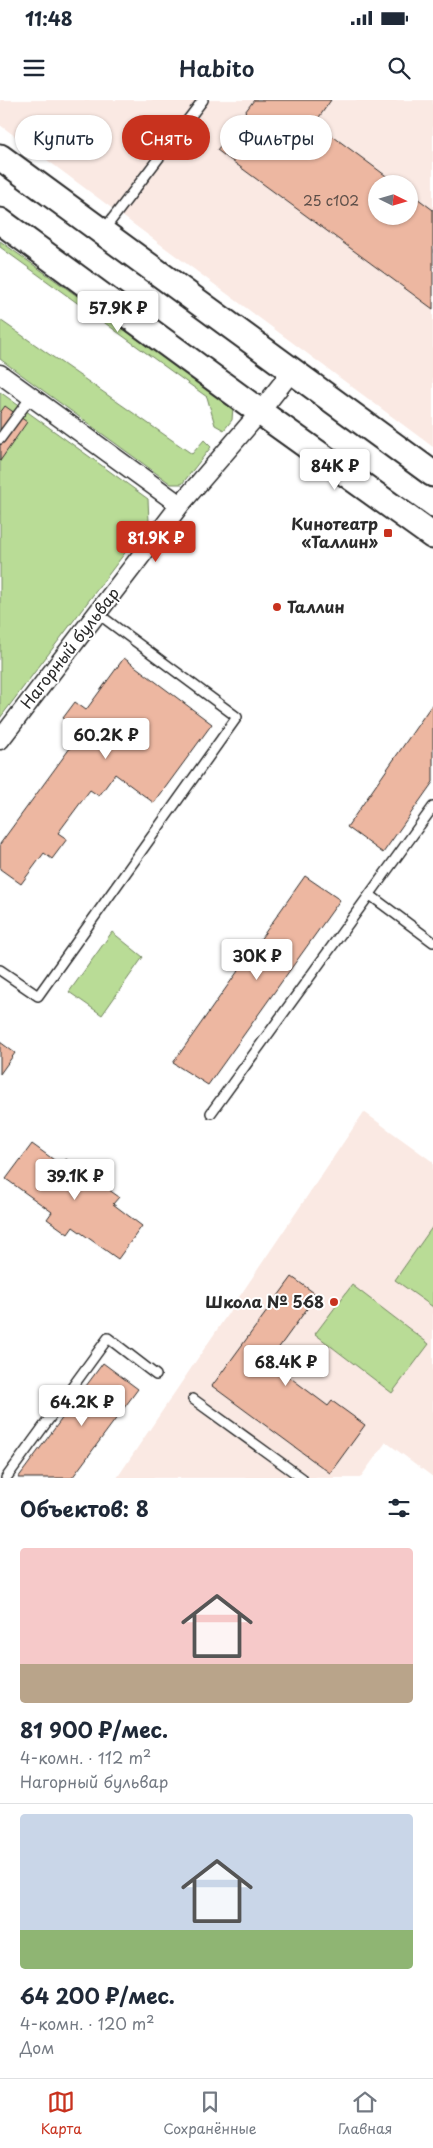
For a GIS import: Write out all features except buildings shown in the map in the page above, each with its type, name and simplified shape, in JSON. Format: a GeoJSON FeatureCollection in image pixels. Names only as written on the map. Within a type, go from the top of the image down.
{"type":"FeatureCollection","features":[{"type":"Feature","properties":{"kind":"main road"},"geometry":{"type":"LineString","coordinates":[[0,157],[433,474]]}},
{"type":"Feature","properties":{"kind":"main road"},"geometry":{"type":"LineString","coordinates":[[0,221],[433,536]]}},
{"type":"Feature","properties":{"kind":"street","name":"Нагорный бульвар"},"geometry":{"type":"LineString","coordinates":[[0,740],[180,505],[260,412],[292,371]]}},
{"type":"Feature","properties":{"kind":"street"},"geometry":{"type":"LineString","coordinates":[[0,374],[180,505]]}},
{"type":"Feature","properties":{"kind":"lane"},"geometry":{"type":"LineString","coordinates":[[103,231],[203,100]]}},
{"type":"Feature","properties":{"kind":"lane"},"geometry":{"type":"LineString","coordinates":[[0,439],[31,397]]}},
{"type":"Feature","properties":{"kind":"lane"},"geometry":{"type":"LineString","coordinates":[[0,970],[38,996],[237,717],[97,613]]}},
{"type":"Feature","properties":{"kind":"lane"},"geometry":{"type":"LineString","coordinates":[[211,1113],[433,807]]}},
{"type":"Feature","properties":{"kind":"lane"},"geometry":{"type":"LineString","coordinates":[[370,895],[433,942]]}},
{"type":"Feature","properties":{"kind":"lane"},"geometry":{"type":"LineString","coordinates":[[6,1478],[108,1338],[156,1375]]}},
{"type":"Feature","properties":{"kind":"lane"},"geometry":{"type":"LineString","coordinates":[[193,1399],[302,1478]]}},
{"type":"Feature","properties":{"kind":"shaded area"},"geometry":{"type":"Polygon","coordinates":[[[0,100],[433,100],[433,447],[47,160],[112,160],[112,115],[15,115],[15,136],[0,125],[0,100]]]}},
{"type":"Feature","properties":{"kind":"shaded area","name":"Школа № 568"},"geometry":{"type":"Polygon","coordinates":[[[364,1112],[433,1162],[433,1477],[386,1442],[360,1478],[117,1478],[364,1112]]]}},
{"type":"Feature","properties":{"kind":"green space"},"geometry":{"type":"Polygon","coordinates":[[[0,241],[233,407],[232,420],[224,430],[215,425],[207,397],[0,247],[0,241]]]}},
{"type":"Feature","properties":{"kind":"green space"},"geometry":{"type":"Polygon","coordinates":[[[0,320],[192,454],[204,440],[211,447],[182,484],[171,484],[0,359],[0,320]]]}},
{"type":"Feature","properties":{"kind":"green space"},"geometry":{"type":"Polygon","coordinates":[[[0,392],[148,499],[149,521],[0,718],[0,392]]]}},
{"type":"Feature","properties":{"kind":"green space"},"geometry":{"type":"Polygon","coordinates":[[[112,932],[143,957],[102,1015],[69,992],[112,932]]]}},
{"type":"Feature","properties":{"kind":"green space"},"geometry":{"type":"Polygon","coordinates":[[[433,1226],[433,1307],[395,1280],[433,1226]]]}},
{"type":"Feature","properties":{"kind":"green space"},"geometry":{"type":"Polygon","coordinates":[[[352,1285],[429,1344],[392,1393],[315,1334],[352,1285]]]}},
{"type":"Feature","properties":{"kind":"place","name":"Кинотеатр «Таллин»"},"geometry":{"type":"Point","coordinates":[388,533]}},
{"type":"Feature","properties":{"kind":"place","name":"Таллин"},"geometry":{"type":"Point","coordinates":[277,607]}},
{"type":"Feature","properties":{"kind":"place","name":"Школа № 568"},"geometry":{"type":"Point","coordinates":[334,1302]}}]}
